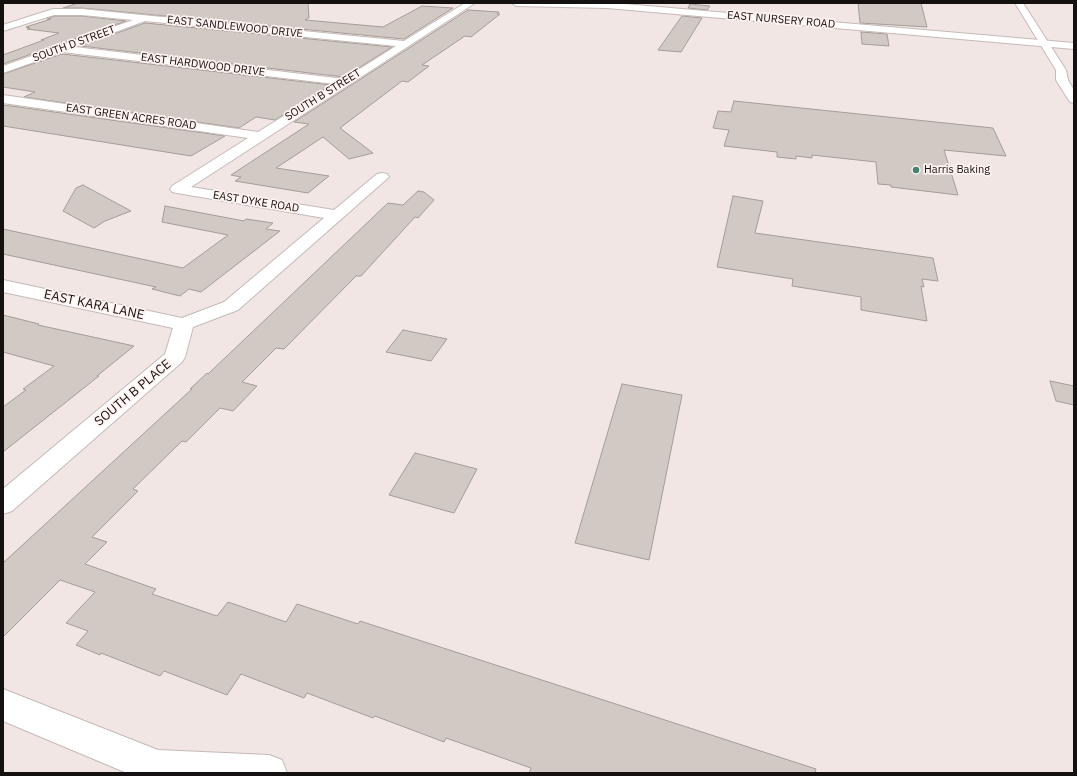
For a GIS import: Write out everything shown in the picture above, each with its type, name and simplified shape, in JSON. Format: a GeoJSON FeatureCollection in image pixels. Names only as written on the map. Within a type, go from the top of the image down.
{"type":"FeatureCollection","features":[{"type":"Feature","properties":{"kind":"street","name":"SOUTH B STREET"},"geometry":{"type":"LineString","coordinates":[[177,189],[471,3]]}},
{"type":"Feature","properties":{"kind":"street","name":"EAST NURSERY ROAD"},"geometry":{"type":"LineString","coordinates":[[516,3],[607,5],[1074,46]]}},
{"type":"Feature","properties":{"kind":"street"},"geometry":{"type":"LineString","coordinates":[[1019,3],[1061,70],[1062,80],[1074,99]]}},
{"type":"Feature","properties":{"kind":"street","name":"EAST SANDLEWOOD DRIVE"},"geometry":{"type":"LineString","coordinates":[[3,28],[53,12],[65,11],[405,44]]}},
{"type":"Feature","properties":{"kind":"street","name":"SOUTH D STREET"},"geometry":{"type":"LineString","coordinates":[[3,70],[146,18]]}},
{"type":"Feature","properties":{"kind":"street","name":"EAST HARDWOOD DRIVE"},"geometry":{"type":"LineString","coordinates":[[62,49],[344,82]]}},
{"type":"Feature","properties":{"kind":"street","name":"EAST GREEN ACRES ROAD"},"geometry":{"type":"LineString","coordinates":[[3,98],[259,136]]}},
{"type":"Feature","properties":{"kind":"street"},"geometry":{"type":"LineString","coordinates":[[184,324],[231,306],[382,177]]}},
{"type":"Feature","properties":{"kind":"street","name":"EAST DYKE ROAD"},"geometry":{"type":"LineString","coordinates":[[177,189],[336,215]]}},
{"type":"Feature","properties":{"kind":"street","name":"EAST KARA LANE"},"geometry":{"type":"LineString","coordinates":[[3,286],[184,324]]}},
{"type":"Feature","properties":{"kind":"street","name":"SOUTH B PLACE"},"geometry":{"type":"LineString","coordinates":[[3,504],[175,357],[184,324]]}},
{"type":"Feature","properties":{"kind":"street"},"geometry":{"type":"LineString","coordinates":[[3,705],[158,768],[268,773]]}},
{"type":"Feature","properties":{"kind":"building"},"geometry":{"type":"Polygon","coordinates":[[[78,3],[308,3],[309,18],[305,20],[383,27],[422,6],[453,8],[404,39],[82,8],[63,8],[78,3]]]}},
{"type":"Feature","properties":{"kind":"building"},"geometry":{"type":"Polygon","coordinates":[[[858,3],[921,3],[927,27],[860,23],[858,3]]]}},
{"type":"Feature","properties":{"kind":"building"},"geometry":{"type":"Polygon","coordinates":[[[690,4],[710,6],[707,10],[688,8],[690,4]]]}},
{"type":"Feature","properties":{"kind":"building"},"geometry":{"type":"Polygon","coordinates":[[[468,10],[499,12],[497,14],[500,14],[471,37],[465,36],[422,65],[429,66],[408,82],[402,81],[340,128],[373,153],[349,159],[323,137],[276,168],[329,176],[308,193],[235,181],[241,177],[231,175],[309,124],[294,122],[468,10]]]}},
{"type":"Feature","properties":{"kind":"building"},"geometry":{"type":"Polygon","coordinates":[[[54,16],[82,16],[126,21],[3,64],[3,55],[59,33],[27,29],[30,28],[26,27],[51,19],[47,19],[54,16]]]}},
{"type":"Feature","properties":{"kind":"building"},"geometry":{"type":"Polygon","coordinates":[[[682,16],[702,18],[681,52],[658,50],[682,16]]]}},
{"type":"Feature","properties":{"kind":"building"},"geometry":{"type":"Polygon","coordinates":[[[145,23],[392,47],[344,77],[81,46],[145,23]]]}},
{"type":"Feature","properties":{"kind":"building"},"geometry":{"type":"Polygon","coordinates":[[[861,32],[887,34],[889,46],[862,44],[861,32]]]}},
{"type":"Feature","properties":{"kind":"building"},"geometry":{"type":"Polygon","coordinates":[[[62,54],[331,85],[275,120],[256,117],[239,128],[24,97],[35,92],[3,87],[3,74],[62,54]]]}},
{"type":"Feature","properties":{"kind":"building"},"geometry":{"type":"Polygon","coordinates":[[[734,101],[993,128],[1006,156],[944,150],[958,195],[891,187],[891,185],[878,184],[876,162],[812,155],[812,158],[796,156],[796,159],[777,157],[777,152],[724,146],[729,130],[713,128],[718,111],[731,112],[734,101]]]}},
{"type":"Feature","properties":{"kind":"building"},"geometry":{"type":"Polygon","coordinates":[[[3,105],[225,136],[191,156],[3,126],[3,105]]]}},
{"type":"Feature","properties":{"kind":"building"},"geometry":{"type":"Polygon","coordinates":[[[83,185],[131,211],[105,221],[94,228],[63,211],[76,188],[83,185]]]}},
{"type":"Feature","properties":{"kind":"building"},"geometry":{"type":"Polygon","coordinates":[[[418,191],[424,192],[434,200],[418,218],[415,217],[361,276],[356,276],[284,349],[276,348],[242,382],[257,386],[233,411],[220,408],[186,442],[182,441],[133,489],[138,491],[92,537],[107,542],[85,564],[156,589],[152,594],[217,616],[228,602],[286,622],[297,604],[358,624],[360,621],[816,769],[815,773],[529,773],[531,768],[446,738],[444,742],[375,716],[373,718],[307,693],[304,698],[241,674],[227,695],[164,671],[160,676],[101,653],[100,655],[76,645],[88,631],[66,623],[95,592],[60,580],[3,637],[3,563],[192,389],[190,389],[207,373],[208,374],[388,203],[403,205],[418,191]]]}},
{"type":"Feature","properties":{"kind":"building"},"geometry":{"type":"Polygon","coordinates":[[[733,196],[763,201],[755,233],[933,258],[938,281],[922,279],[924,287],[921,286],[927,321],[861,310],[861,297],[792,286],[793,279],[717,267],[733,196]]]}},
{"type":"Feature","properties":{"kind":"building"},"geometry":{"type":"Polygon","coordinates":[[[165,206],[244,221],[246,219],[273,223],[266,229],[280,231],[201,292],[189,289],[180,296],[152,289],[156,287],[3,254],[3,229],[183,268],[228,235],[162,222],[165,206]]]}},
{"type":"Feature","properties":{"kind":"building"},"geometry":{"type":"Polygon","coordinates":[[[3,315],[39,324],[38,325],[134,346],[97,376],[99,376],[3,452],[3,407],[26,390],[23,389],[54,366],[3,352],[3,315]]]}},
{"type":"Feature","properties":{"kind":"building"},"geometry":{"type":"Polygon","coordinates":[[[403,330],[447,339],[431,361],[386,352],[403,330]]]}},
{"type":"Feature","properties":{"kind":"building"},"geometry":{"type":"Polygon","coordinates":[[[1050,381],[1074,386],[1074,405],[1056,401],[1050,381]]]}},
{"type":"Feature","properties":{"kind":"building"},"geometry":{"type":"Polygon","coordinates":[[[622,384],[682,395],[649,560],[575,543],[622,384]]]}},
{"type":"Feature","properties":{"kind":"building"},"geometry":{"type":"Polygon","coordinates":[[[415,453],[477,469],[454,513],[389,495],[415,453]]]}},
{"type":"Feature","properties":{"kind":"place","name":"Harris Baking"},"geometry":{"type":"Point","coordinates":[916,170]}}]}
